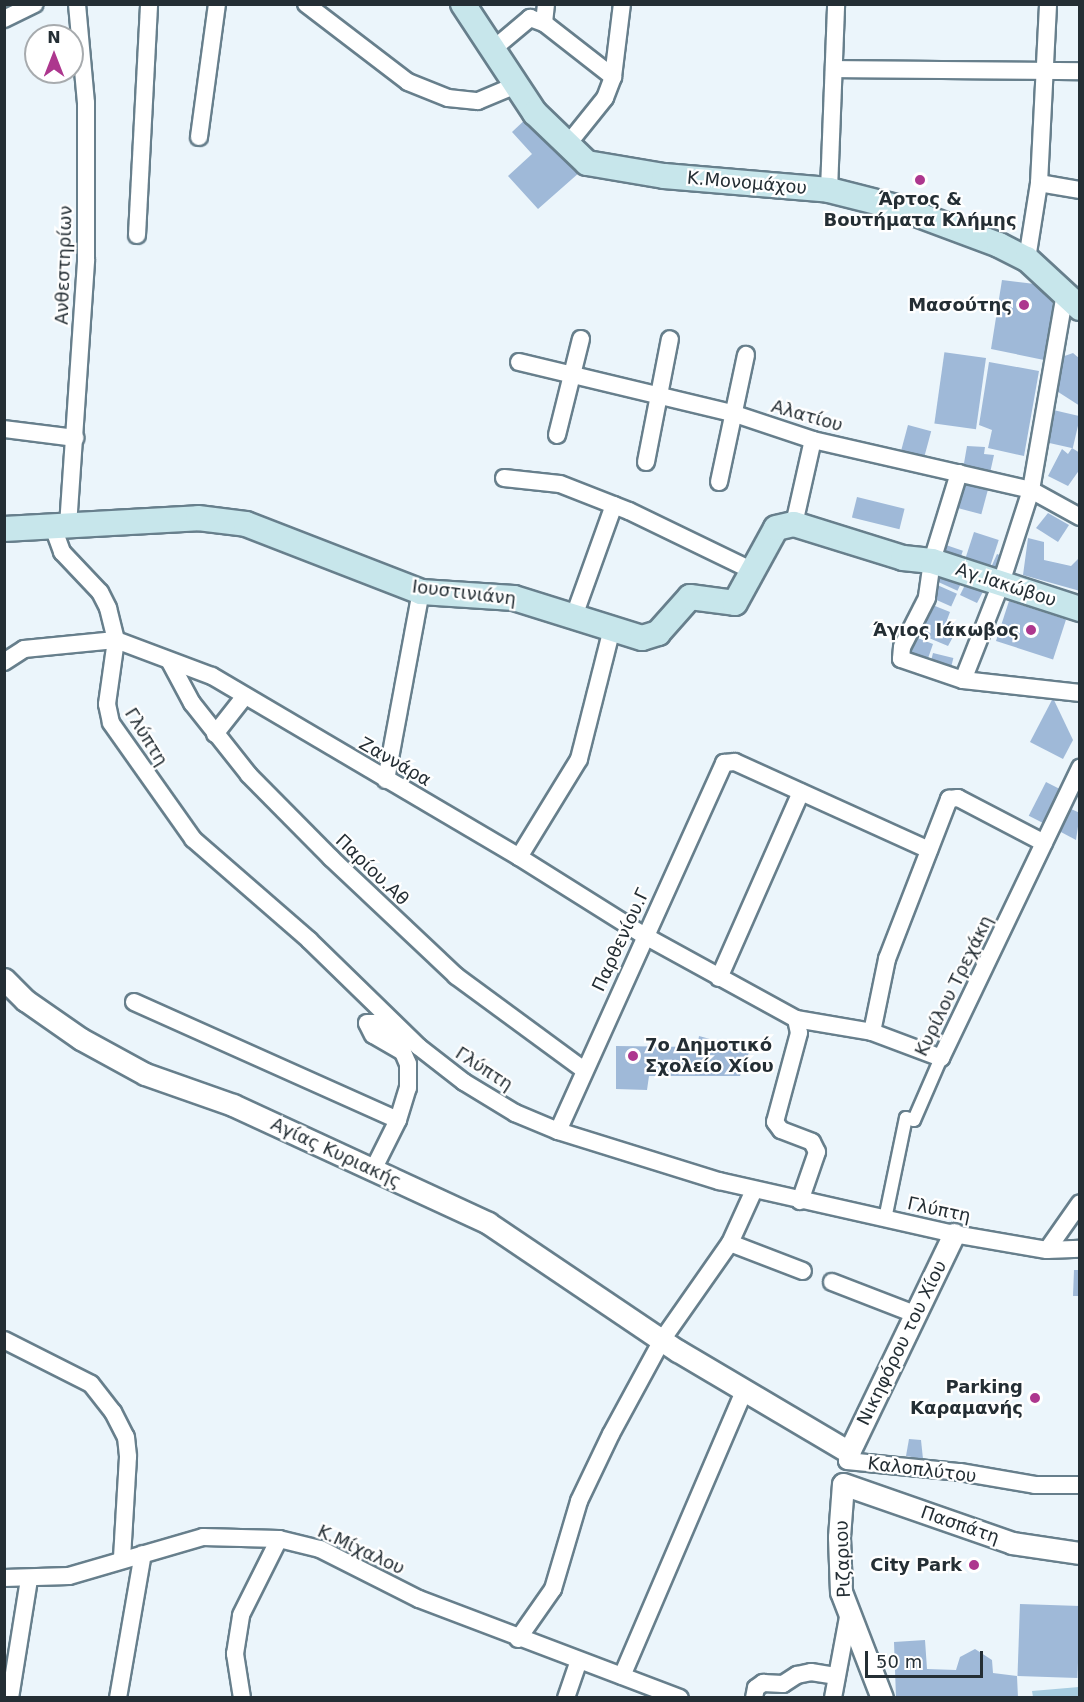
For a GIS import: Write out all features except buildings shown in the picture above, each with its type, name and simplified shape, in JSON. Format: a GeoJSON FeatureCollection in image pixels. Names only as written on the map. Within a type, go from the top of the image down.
{"type":"FeatureCollection","features":[{"type":"Feature","properties":{"kind":"main road","name":"Κ.Μονομάχου"},"geometry":{"type":"LineString","coordinates":[[463,4],[535,113],[587,163],[644,173],[830,190],[900,208],[999,244],[1027,259],[1075,304]]}},
{"type":"Feature","properties":{"kind":"main road","name":"Ιουστινιάνη"},"geometry":{"type":"LineString","coordinates":[[4,530],[198,518],[246,524],[421,591],[514,598],[612,629],[650,638],[690,597],[735,603],[754,572],[776,528],[794,524]]}},
{"type":"Feature","properties":{"kind":"main road"},"geometry":{"type":"LineString","coordinates":[[794,524],[903,558],[932,561]]}},
{"type":"Feature","properties":{"kind":"main road","name":"Αγ.Ιακώβου"},"geometry":{"type":"LineString","coordinates":[[932,561],[1000,586],[1080,609]]}},
{"type":"Feature","properties":{"kind":"street"},"geometry":{"type":"LineString","coordinates":[[4,19],[35,4]]}},
{"type":"Feature","properties":{"kind":"street","name":"Ανθεστηρίων"},"geometry":{"type":"LineString","coordinates":[[60,527],[75,438],[86,217],[86,103],[77,4]]}},
{"type":"Feature","properties":{"kind":"street"},"geometry":{"type":"LineString","coordinates":[[136,235],[149,4]]}},
{"type":"Feature","properties":{"kind":"street"},"geometry":{"type":"LineString","coordinates":[[199,137],[217,4]]}},
{"type":"Feature","properties":{"kind":"street"},"geometry":{"type":"LineString","coordinates":[[306,4],[408,82],[448,98],[478,101],[516,85]]}},
{"type":"Feature","properties":{"kind":"street"},"geometry":{"type":"LineString","coordinates":[[492,50],[546,4]]}},
{"type":"Feature","properties":{"kind":"street"},"geometry":{"type":"LineString","coordinates":[[568,144],[596,114],[613,77],[622,4]]}},
{"type":"Feature","properties":{"kind":"street"},"geometry":{"type":"LineString","coordinates":[[830,190],[836,4]]}},
{"type":"Feature","properties":{"kind":"street"},"geometry":{"type":"LineString","coordinates":[[1027,259],[1039,183],[1048,4]]}},
{"type":"Feature","properties":{"kind":"street"},"geometry":{"type":"LineString","coordinates":[[534,15],[613,77]]}},
{"type":"Feature","properties":{"kind":"street"},"geometry":{"type":"LineString","coordinates":[[834,69],[1080,71]]}},
{"type":"Feature","properties":{"kind":"street"},"geometry":{"type":"LineString","coordinates":[[1039,183],[1080,190]]}},
{"type":"Feature","properties":{"kind":"street"},"geometry":{"type":"LineString","coordinates":[[1060,322],[1075,304]]}},
{"type":"Feature","properties":{"kind":"street"},"geometry":{"type":"LineString","coordinates":[[963,680],[1000,586],[1031,490],[1060,322],[1075,304]]}},
{"type":"Feature","properties":{"kind":"street"},"geometry":{"type":"LineString","coordinates":[[557,435],[581,339]]}},
{"type":"Feature","properties":{"kind":"street"},"geometry":{"type":"LineString","coordinates":[[646,462],[670,339]]}},
{"type":"Feature","properties":{"kind":"street"},"geometry":{"type":"LineString","coordinates":[[719,482],[746,355]]}},
{"type":"Feature","properties":{"kind":"street","name":"Αλατίου"},"geometry":{"type":"LineString","coordinates":[[519,362],[735,414],[813,440],[1031,490],[1080,517]]}},
{"type":"Feature","properties":{"kind":"street"},"geometry":{"type":"LineString","coordinates":[[4,429],[75,438]]}},
{"type":"Feature","properties":{"kind":"street"},"geometry":{"type":"LineString","coordinates":[[794,524],[813,440]]}},
{"type":"Feature","properties":{"kind":"street"},"geometry":{"type":"LineString","coordinates":[[959,473],[932,561],[927,598],[899,655],[908,663],[963,680],[1080,693]]}},
{"type":"Feature","properties":{"kind":"street"},"geometry":{"type":"LineString","coordinates":[[504,478],[560,484],[614,505],[754,572]]}},
{"type":"Feature","properties":{"kind":"street"},"geometry":{"type":"LineString","coordinates":[[574,616],[614,505]]}},
{"type":"Feature","properties":{"kind":"street"},"geometry":{"type":"LineString","coordinates":[[4,662],[24,649],[116,640],[100,592],[62,552],[60,527]]}},
{"type":"Feature","properties":{"kind":"street"},"geometry":{"type":"LineString","coordinates":[[386,780],[421,591]]}},
{"type":"Feature","properties":{"kind":"street"},"geometry":{"type":"LineString","coordinates":[[519,857],[579,759],[612,629]]}},
{"type":"Feature","properties":{"kind":"street","name":"Ζαννάρα"},"geometry":{"type":"LineString","coordinates":[[116,640],[212,676],[519,857],[645,936],[796,1019],[872,1032],[941,1058]]}},
{"type":"Feature","properties":{"kind":"street","name":"Γλύπτη"},"geometry":{"type":"LineString","coordinates":[[116,640],[107,704],[111,723],[193,839],[309,940],[420,1047],[489,1097],[558,1131],[754,1190],[954,1234],[1047,1250],[1080,1250]]}},
{"type":"Feature","properties":{"kind":"street","name":"Παρίου.Αθ"},"geometry":{"type":"LineString","coordinates":[[170,662],[192,703],[215,734],[249,775],[331,858],[456,976],[584,1070]]}},
{"type":"Feature","properties":{"kind":"street"},"geometry":{"type":"LineString","coordinates":[[215,734],[245,696]]}},
{"type":"Feature","properties":{"kind":"street","name":"Παρθενίου.Γ"},"geometry":{"type":"LineString","coordinates":[[558,1131],[720,766],[735,762],[801,792]]}},
{"type":"Feature","properties":{"kind":"street","name":"Κυρίλου Τρεχάκη"},"geometry":{"type":"LineString","coordinates":[[885,1219],[906,1118],[914,1120],[941,1058],[1080,768]]}},
{"type":"Feature","properties":{"kind":"street"},"geometry":{"type":"LineString","coordinates":[[719,978],[801,792],[929,850]]}},
{"type":"Feature","properties":{"kind":"street"},"geometry":{"type":"LineString","coordinates":[[872,1032],[887,959],[946,803],[953,798],[1044,843]]}},
{"type":"Feature","properties":{"kind":"street","name":"Αγίας Κυριακής"},"geometry":{"type":"LineString","coordinates":[[4,979],[25,1000],[81,1039],[140,1071],[233,1105],[509,1236],[662,1340]]}},
{"type":"Feature","properties":{"kind":"street"},"geometry":{"type":"LineString","coordinates":[[134,1002],[398,1120]]}},
{"type":"Feature","properties":{"kind":"street"},"geometry":{"type":"LineString","coordinates":[[796,1019],[799,1034],[775,1122],[781,1130],[812,1142],[817,1152],[800,1201]]}},
{"type":"Feature","properties":{"kind":"street"},"geometry":{"type":"LineString","coordinates":[[373,1170],[398,1120],[408,1088],[406,1057],[374,1035],[367,1023],[374,1023],[420,1047]]}},
{"type":"Feature","properties":{"kind":"street"},"geometry":{"type":"LineString","coordinates":[[518,1639],[553,1589],[579,1501],[662,1340],[730,1243],[754,1190]]}},
{"type":"Feature","properties":{"kind":"street"},"geometry":{"type":"LineString","coordinates":[[1047,1250],[1080,1203]]}},
{"type":"Feature","properties":{"kind":"street","name":"Νικηφόρου του Χίου"},"geometry":{"type":"LineString","coordinates":[[848,1457],[954,1234]]}},
{"type":"Feature","properties":{"kind":"street"},"geometry":{"type":"LineString","coordinates":[[730,1243],[803,1271]]}},
{"type":"Feature","properties":{"kind":"street"},"geometry":{"type":"LineString","coordinates":[[832,1282],[917,1315]]}},
{"type":"Feature","properties":{"kind":"street"},"geometry":{"type":"LineString","coordinates":[[4,1340],[36,1359],[91,1384],[113,1412],[126,1437],[128,1457],[122,1558]]}},
{"type":"Feature","properties":{"kind":"street","name":"Καλοπλύτου"},"geometry":{"type":"LineString","coordinates":[[662,1340],[848,1457],[1035,1485],[1080,1485]]}},
{"type":"Feature","properties":{"kind":"street"},"geometry":{"type":"LineString","coordinates":[[622,1676],[744,1392]]}},
{"type":"Feature","properties":{"kind":"street"},"geometry":{"type":"LineString","coordinates":[[843,1484],[848,1457]]}},
{"type":"Feature","properties":{"kind":"street","name":"Πασπάτη"},"geometry":{"type":"LineString","coordinates":[[843,1484],[1012,1543],[1080,1553]]}},
{"type":"Feature","properties":{"kind":"street","name":"Ριζαριου"},"geometry":{"type":"LineString","coordinates":[[843,1484],[839,1537],[841,1592],[848,1617],[882,1698]]}},
{"type":"Feature","properties":{"kind":"street","name":"Κ.Μίχαλου"},"geometry":{"type":"LineString","coordinates":[[4,1578],[69,1576],[122,1558],[203,1537],[279,1539],[331,1553],[419,1599],[518,1639],[680,1698]]}},
{"type":"Feature","properties":{"kind":"street"},"geometry":{"type":"LineString","coordinates":[[242,1698],[235,1654],[241,1615],[279,1539]]}},
{"type":"Feature","properties":{"kind":"street"},"geometry":{"type":"LineString","coordinates":[[118,1698],[143,1554]]}},
{"type":"Feature","properties":{"kind":"street"},"geometry":{"type":"LineString","coordinates":[[10,1698],[29,1579]]}},
{"type":"Feature","properties":{"kind":"street"},"geometry":{"type":"LineString","coordinates":[[833,1698],[848,1617]]}},
{"type":"Feature","properties":{"kind":"street"},"geometry":{"type":"LineString","coordinates":[[566,1698],[579,1661]]}},
{"type":"Feature","properties":{"kind":"street"},"geometry":{"type":"LineString","coordinates":[[754,1698],[756,1688],[763,1683],[783,1684],[797,1675],[811,1672],[837,1676]]}},
{"type":"Feature","properties":{"kind":"shaded area"},"geometry":{"type":"Polygon","coordinates":[[[1079,1687],[1079,1697],[1033,1697],[1032,1691],[1079,1687]]]}},
{"type":"Feature","properties":{"kind":"place","name":"Άρτος & Βουτήματα Κλήμης"},"geometry":{"type":"Point","coordinates":[920,180]}},
{"type":"Feature","properties":{"kind":"place","name":"Μασούτης"},"geometry":{"type":"Point","coordinates":[1024,305]}},
{"type":"Feature","properties":{"kind":"place","name":"Άγιος Ιάκωβος"},"geometry":{"type":"Point","coordinates":[1031,630]}},
{"type":"Feature","properties":{"kind":"place","name":"7ο Δημοτικό Σχολείο Χίου"},"geometry":{"type":"Point","coordinates":[633,1056]}},
{"type":"Feature","properties":{"kind":"place","name":"Parking Καραμανής"},"geometry":{"type":"Point","coordinates":[1035,1398]}},
{"type":"Feature","properties":{"kind":"place","name":"City Park"},"geometry":{"type":"Point","coordinates":[974,1565]}}]}
